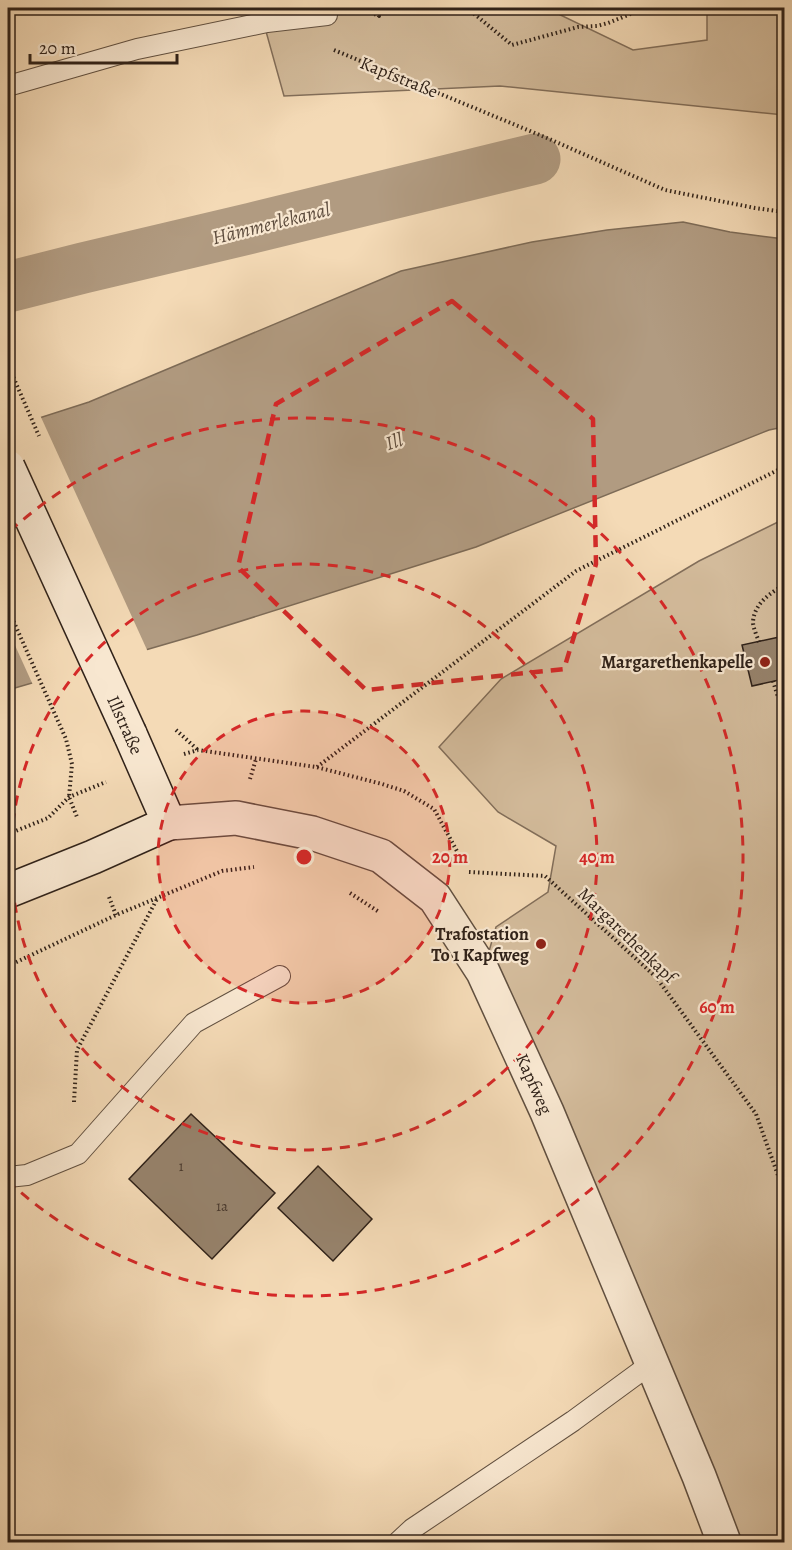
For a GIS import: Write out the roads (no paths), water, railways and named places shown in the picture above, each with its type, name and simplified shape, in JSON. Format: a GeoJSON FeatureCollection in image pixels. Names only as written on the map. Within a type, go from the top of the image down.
{"type":"FeatureCollection","features":[{"type":"Feature","properties":{"kind":"street","name":"Illstraße"},"geometry":{"type":"LineString","coordinates":[[8,467],[169,824]]}},
{"type":"Feature","properties":{"kind":"street","name":"Kapfweg"},"geometry":{"type":"LineString","coordinates":[[169,824],[236,818],[312,834],[381,856],[435,898],[483,972],[547,1112],[699,1476],[724,1542]]}},
{"type":"Feature","properties":{"kind":"street"},"geometry":{"type":"LineString","coordinates":[[8,891],[169,824]]}},
{"type":"Feature","properties":{"kind":"lane"},"geometry":{"type":"LineString","coordinates":[[8,86],[137,49],[267,22],[327,15]]}},
{"type":"Feature","properties":{"kind":"lane"},"geometry":{"type":"LineString","coordinates":[[8,1177],[27,1174],[78,1154],[194,1023],[280,976]]}},
{"type":"Feature","properties":{"kind":"lane"},"geometry":{"type":"LineString","coordinates":[[399,1542],[412,1529],[573,1421],[652,1363]]}},
{"type":"Feature","properties":{"kind":"water","name":"Ill"},"geometry":{"type":"Polygon","coordinates":[[[683,222],[730,232],[784,239],[784,427],[769,430],[476,547],[197,635],[8,690],[8,428],[89,402],[401,271],[532,242],[607,230],[683,222]]]}},
{"type":"Feature","properties":{"kind":"waterway","name":"Hämmerlekanal"},"geometry":{"type":"LineString","coordinates":[[8,287],[535,159]]}},
{"type":"Feature","properties":{"kind":"place","name":"Margarethenkapelle"},"geometry":{"type":"Point","coordinates":[765,662]}},
{"type":"Feature","properties":{"kind":"place","name":"Trafostation To 1 Kapfweg"},"geometry":{"type":"Point","coordinates":[541,944]}}]}
